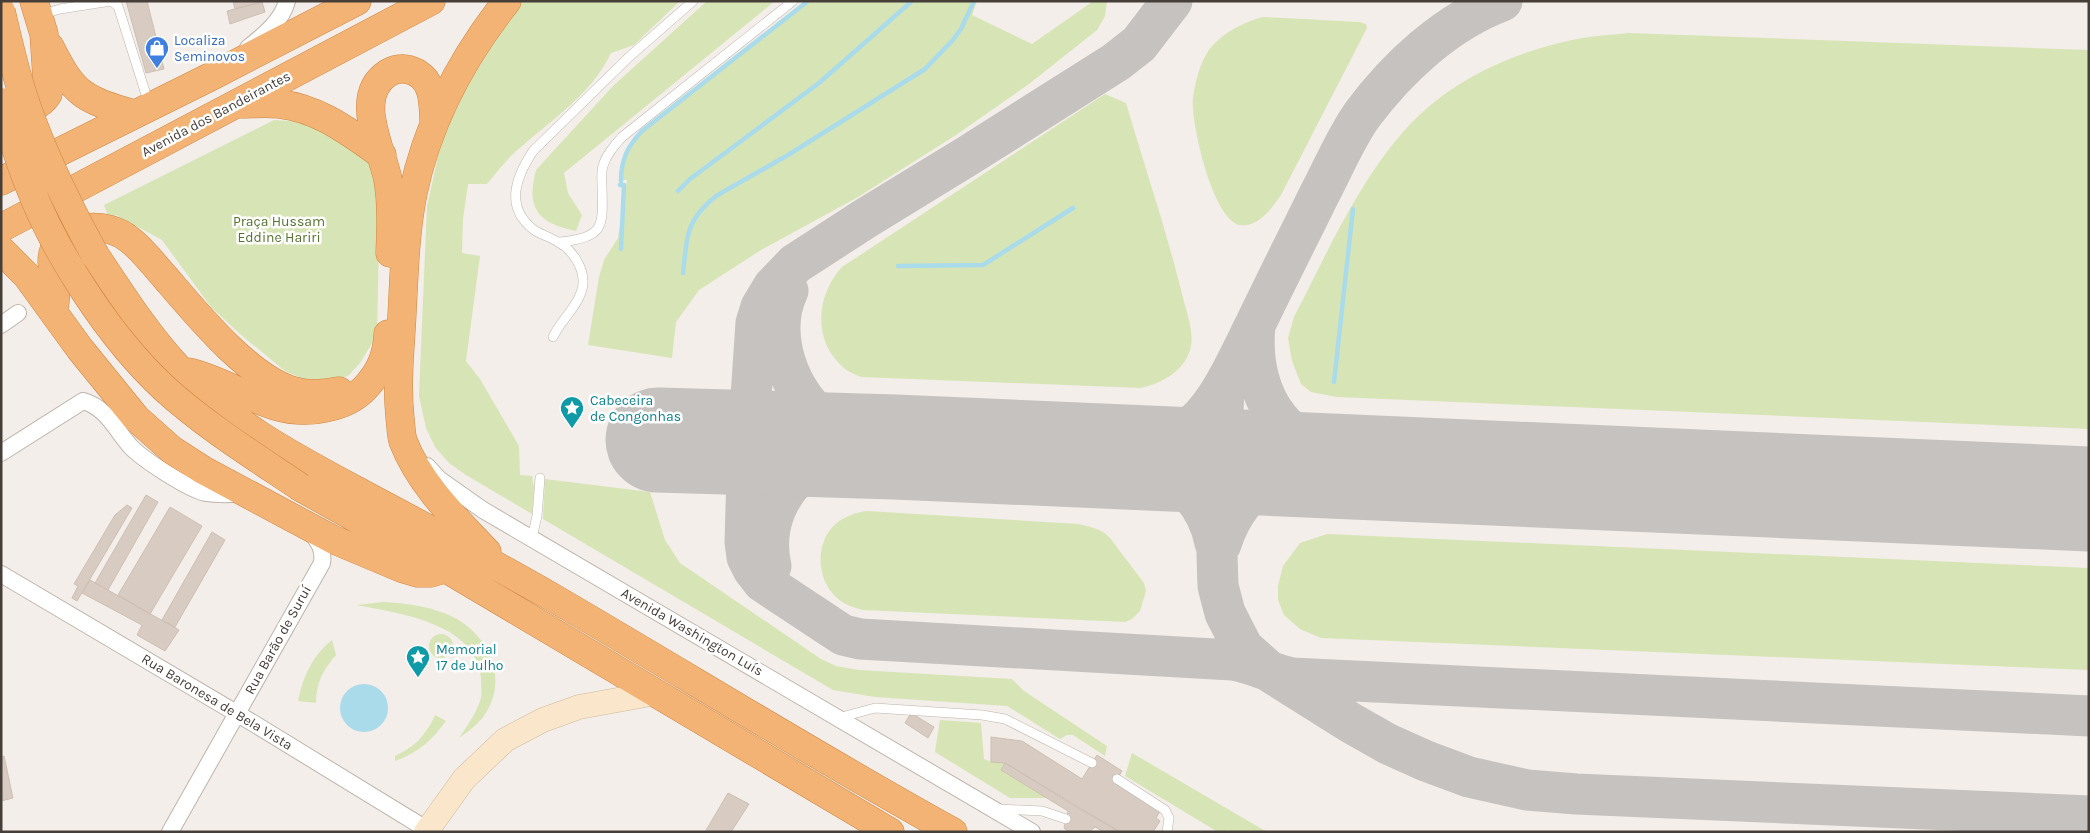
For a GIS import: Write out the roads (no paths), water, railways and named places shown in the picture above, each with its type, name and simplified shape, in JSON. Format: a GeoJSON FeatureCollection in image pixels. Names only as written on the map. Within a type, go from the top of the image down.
{"type":"FeatureCollection","features":[{"type":"Feature","properties":{"kind":"highway"},"geometry":{"type":"LineString","coordinates":[[1,181],[212,76],[357,1]]}},
{"type":"Feature","properties":{"kind":"highway","name":"Avenida dos Bandeirantes"},"geometry":{"type":"LineString","coordinates":[[1,228],[431,1]]}},
{"type":"Feature","properties":{"kind":"highway"},"geometry":{"type":"LineString","coordinates":[[503,569],[449,512],[430,489],[415,464],[402,439],[397,392],[407,243],[413,194],[422,155],[434,122],[456,78],[480,36],[507,1]]}},
{"type":"Feature","properties":{"kind":"highway"},"geometry":{"type":"LineString","coordinates":[[1,11],[21,90],[50,166],[72,215],[95,255],[121,294],[179,370],[218,405],[305,476],[445,568],[888,831]]}},
{"type":"Feature","properties":{"kind":"highway"},"geometry":{"type":"LineString","coordinates":[[39,17],[64,74],[74,87],[103,105],[142,110]]}},
{"type":"Feature","properties":{"kind":"highway"},"geometry":{"type":"LineString","coordinates":[[1,116],[31,107],[41,102],[48,94],[39,17]]}},
{"type":"Feature","properties":{"kind":"highway"},"geometry":{"type":"LineString","coordinates":[[179,370],[202,375],[271,406],[305,412],[338,406],[358,396],[377,375],[387,353],[388,337],[391,208],[388,180],[372,124],[370,108],[377,83],[388,73],[398,69],[409,69],[419,74],[428,83],[431,92],[434,122]]}},
{"type":"Feature","properties":{"kind":"highway"},"geometry":{"type":"LineString","coordinates":[[1,102],[29,185],[55,243],[114,334],[165,389],[212,427],[305,476],[503,569],[667,664],[868,785],[953,832]]}},
{"type":"Feature","properties":{"kind":"highway"},"geometry":{"type":"LineString","coordinates":[[235,104],[279,104],[306,109],[326,118],[382,156]]}},
{"type":"Feature","properties":{"kind":"highway"},"geometry":{"type":"LineString","coordinates":[[54,310],[56,294],[52,263],[55,248],[62,240],[76,230],[92,226],[106,228],[130,239],[140,248],[205,324],[234,353],[272,381],[293,391],[316,394],[337,392],[370,383]]}},
{"type":"Feature","properties":{"kind":"highway"},"geometry":{"type":"LineString","coordinates":[[1,250],[27,276],[42,298],[54,310],[80,349],[136,418],[172,450],[203,470],[306,527],[401,568],[418,573],[431,573],[445,568]]}},
{"type":"Feature","properties":{"kind":"street"},"geometry":{"type":"LineString","coordinates":[[212,76],[258,40],[276,23],[286,8],[288,1]]}},
{"type":"Feature","properties":{"kind":"street"},"geometry":{"type":"LineString","coordinates":[[1,325],[18,313]]}},
{"type":"Feature","properties":{"kind":"street","name":"Avenida Washington Luís"},"geometry":{"type":"LineString","coordinates":[[397,392],[406,430],[420,459],[439,479],[457,492],[483,510],[1032,832]]}},
{"type":"Feature","properties":{"kind":"street"},"geometry":{"type":"LineString","coordinates":[[1,454],[83,401],[91,403],[104,413],[131,448],[191,488],[206,493],[248,494]]}},
{"type":"Feature","properties":{"kind":"street","name":"Rua Barão de Suruí"},"geometry":{"type":"LineString","coordinates":[[170,832],[322,563],[323,554],[321,546],[306,527]]}},
{"type":"Feature","properties":{"kind":"street","name":"Rua Baronesa de Bela Vista"},"geometry":{"type":"LineString","coordinates":[[1,574],[237,713],[428,831]]}},
{"type":"Feature","properties":{"kind":"street"},"geometry":{"type":"LineString","coordinates":[[428,831],[464,779],[505,740],[542,720],[580,706],[656,693]]}},
{"type":"Feature","properties":{"kind":"lane"},"geometry":{"type":"LineString","coordinates":[[39,17],[60,9],[111,1],[118,6],[142,110]]}},
{"type":"Feature","properties":{"kind":"lane"},"geometry":{"type":"LineString","coordinates":[[553,337],[557,327],[579,296],[583,284],[582,272],[578,262],[560,242],[533,229],[523,218],[517,208],[515,196],[520,170],[533,151],[628,57],[693,1]]}},
{"type":"Feature","properties":{"kind":"lane"},"geometry":{"type":"LineString","coordinates":[[560,242],[591,236],[598,229],[603,219],[602,168],[607,157],[622,137],[793,1]]}},
{"type":"Feature","properties":{"kind":"lane"},"geometry":{"type":"LineString","coordinates":[[532,538],[537,516],[540,478]]}},
{"type":"Feature","properties":{"kind":"lane"},"geometry":{"type":"LineString","coordinates":[[838,718],[875,708],[982,715],[1005,719],[1092,763]]}},
{"type":"Feature","properties":{"kind":"lane"},"geometry":{"type":"LineString","coordinates":[[1117,779],[1165,810],[1169,818],[1167,832]]}},
{"type":"Feature","properties":{"kind":"lane"},"geometry":{"type":"LineString","coordinates":[[993,809],[1042,811],[1066,819]]}},
{"type":"Feature","properties":{"kind":"water"},"geometry":{"type":"Polygon","coordinates":[[[364,684],[373,686],[381,691],[386,699],[388,708],[386,717],[381,725],[373,730],[364,732],[355,730],[347,725],[342,717],[340,708],[342,699],[347,691],[355,686],[364,684]]]}},
{"type":"Feature","properties":{"kind":"waterway"},"geometry":{"type":"LineString","coordinates":[[621,181],[622,167],[626,154],[642,131],[808,1]]}},
{"type":"Feature","properties":{"kind":"waterway"},"geometry":{"type":"LineString","coordinates":[[678,191],[690,179],[819,83],[912,1]]}},
{"type":"Feature","properties":{"kind":"waterway"},"geometry":{"type":"LineString","coordinates":[[683,273],[689,230],[698,214],[706,205],[716,196],[788,155],[925,69],[961,29],[974,1]]}},
{"type":"Feature","properties":{"kind":"waterway"},"geometry":{"type":"LineString","coordinates":[[620,185],[624,185],[621,249]]}},
{"type":"Feature","properties":{"kind":"waterway"},"geometry":{"type":"LineString","coordinates":[[898,266],[983,265],[1073,208]]}},
{"type":"Feature","properties":{"kind":"waterway"},"geometry":{"type":"LineString","coordinates":[[1334,382],[1353,209]]}},
{"type":"Feature","properties":{"kind":"place","name":"Localiza Seminovos"},"geometry":{"type":"Point","coordinates":[157,69]}},
{"type":"Feature","properties":{"kind":"place","name":"Cabeceira de Congonhas"},"geometry":{"type":"Point","coordinates":[572,429]}},
{"type":"Feature","properties":{"kind":"place","name":"Memorial 17 de Julho"},"geometry":{"type":"Point","coordinates":[418,678]}},
{"type":"Feature","properties":{"kind":"park label","name":"Praça Hussam Eddine Hariri"},"geometry":{"type":"Point","coordinates":[279,230]}}]}
